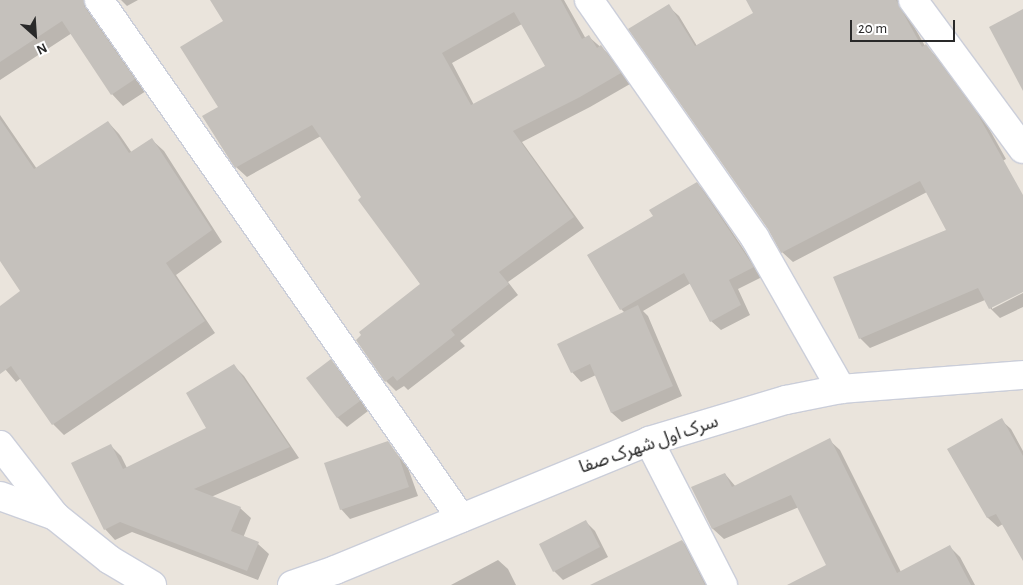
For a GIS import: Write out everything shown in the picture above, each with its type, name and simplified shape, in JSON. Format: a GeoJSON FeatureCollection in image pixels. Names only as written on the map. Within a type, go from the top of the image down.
{"type":"FeatureCollection","features":[{"type":"Feature","properties":{"kind":"street"},"geometry":{"type":"LineString","coordinates":[[100,0],[461,518]]}},
{"type":"Feature","properties":{"kind":"street"},"geometry":{"type":"LineString","coordinates":[[588,0],[755,238],[841,389]]}},
{"type":"Feature","properties":{"kind":"street"},"geometry":{"type":"LineString","coordinates":[[913,0],[1023,148]]}},
{"type":"Feature","properties":{"kind":"street","name":"سرک اول شهرک صفا"},"geometry":{"type":"LineString","coordinates":[[292,585],[649,441],[786,400],[841,389],[1023,375]]}},
{"type":"Feature","properties":{"kind":"street"},"geometry":{"type":"LineString","coordinates":[[649,441],[723,585]]}},
{"type":"Feature","properties":{"kind":"street"},"geometry":{"type":"LineString","coordinates":[[0,445],[55,516],[110,560],[152,585]]}},
{"type":"Feature","properties":{"kind":"street"},"geometry":{"type":"LineString","coordinates":[[0,496],[55,516]]}},
{"type":"Feature","properties":{"kind":"building"},"geometry":{"type":"Polygon","coordinates":[[[0,0],[84,0],[84,6],[135,79],[111,95],[62,21],[0,62],[0,0]]]}},
{"type":"Feature","properties":{"kind":"building"},"geometry":{"type":"Polygon","coordinates":[[[210,0],[561,0],[582,39],[589,35],[597,48],[601,45],[621,73],[580,97],[513,131],[574,217],[499,272],[509,284],[451,330],[455,335],[397,381],[393,376],[385,382],[356,340],[361,335],[359,332],[420,284],[358,200],[361,197],[312,125],[235,168],[202,116],[218,107],[180,47],[223,21],[210,0]],[[514,12],[442,53],[471,105],[545,66],[514,12]]]}},
{"type":"Feature","properties":{"kind":"building"},"geometry":{"type":"Polygon","coordinates":[[[746,0],[896,0],[922,47],[926,44],[977,113],[1023,195],[1023,292],[989,309],[978,288],[859,339],[833,277],[946,230],[920,181],[781,253],[768,229],[628,29],[669,4],[695,46],[753,13],[746,0]]]}},
{"type":"Feature","properties":{"kind":"building"},"geometry":{"type":"Polygon","coordinates":[[[1023,9],[1023,91],[989,27],[1023,9]]]}},
{"type":"Feature","properties":{"kind":"building"},"geometry":{"type":"Polygon","coordinates":[[[0,119],[34,169],[108,121],[129,153],[152,138],[212,230],[166,263],[205,321],[52,425],[11,366],[0,374],[0,306],[20,291],[0,261],[0,119]]]}},
{"type":"Feature","properties":{"kind":"building"},"geometry":{"type":"Polygon","coordinates":[[[697,182],[754,267],[729,280],[741,305],[710,322],[684,273],[620,310],[587,255],[653,216],[649,210],[697,182]]]}},
{"type":"Feature","properties":{"kind":"building"},"geometry":{"type":"Polygon","coordinates":[[[638,305],[673,386],[611,413],[590,364],[571,373],[557,344],[638,305]]]}},
{"type":"Feature","properties":{"kind":"building"},"geometry":{"type":"Polygon","coordinates":[[[331,359],[360,401],[337,418],[306,378],[331,359]]]}},
{"type":"Feature","properties":{"kind":"building"},"geometry":{"type":"Polygon","coordinates":[[[234,364],[290,447],[194,489],[241,507],[231,531],[259,542],[247,571],[120,522],[104,530],[71,463],[111,444],[123,469],[206,428],[186,393],[234,364]]]}},
{"type":"Feature","properties":{"kind":"building"},"geometry":{"type":"Polygon","coordinates":[[[1002,418],[1023,456],[1023,561],[996,514],[987,518],[947,449],[1002,418]]]}},
{"type":"Feature","properties":{"kind":"building"},"geometry":{"type":"Polygon","coordinates":[[[830,438],[897,573],[950,545],[971,585],[787,585],[826,565],[791,495],[712,529],[691,487],[725,473],[732,487],[830,438]]]}},
{"type":"Feature","properties":{"kind":"building"},"geometry":{"type":"Polygon","coordinates":[[[388,441],[399,457],[409,487],[340,510],[324,463],[388,441]]]}},
{"type":"Feature","properties":{"kind":"building"},"geometry":{"type":"Polygon","coordinates":[[[586,520],[600,547],[553,572],[539,544],[586,520]]]}},
{"type":"Feature","properties":{"kind":"building"},"geometry":{"type":"Polygon","coordinates":[[[682,540],[705,585],[590,585],[682,540]]]}}]}
